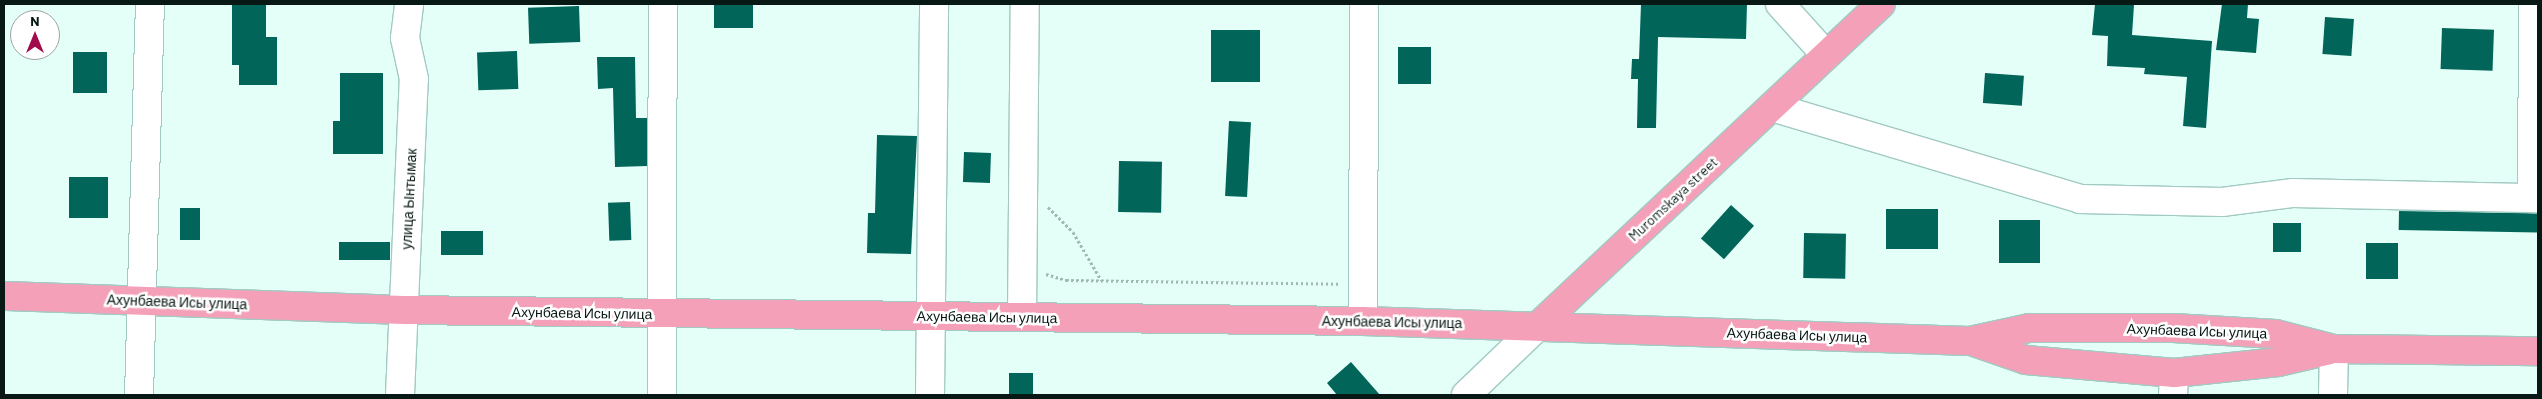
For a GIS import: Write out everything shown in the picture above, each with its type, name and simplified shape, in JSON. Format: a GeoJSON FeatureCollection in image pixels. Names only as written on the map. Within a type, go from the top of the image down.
{"type":"FeatureCollection","features":[{"type":"Feature","properties":{"kind":"main road","name":"Muromskaya street"},"geometry":{"type":"LineString","coordinates":[[1538,326],[1881,4]]}},
{"type":"Feature","properties":{"kind":"main road","name":"Ахунбаева Исы улица"},"geometry":{"type":"LineString","coordinates":[[4,296],[404,310],[1363,321],[1970,341],[2029,328],[2173,328],[2276,334],[2334,349]]}},
{"type":"Feature","properties":{"kind":"main road","name":"Ахунбаева Исы улица"},"geometry":{"type":"LineString","coordinates":[[1970,341],[2026,360],[2173,384],[2334,349],[2538,351]]}},
{"type":"Feature","properties":{"kind":"street"},"geometry":{"type":"LineString","coordinates":[[139,395],[150,4]]}},
{"type":"Feature","properties":{"kind":"street","name":"улица Ынтымак"},"geometry":{"type":"LineString","coordinates":[[400,395],[414,78],[405,38],[409,4]]}},
{"type":"Feature","properties":{"kind":"street"},"geometry":{"type":"LineString","coordinates":[[662,395],[665,314],[663,4]]}},
{"type":"Feature","properties":{"kind":"street"},"geometry":{"type":"LineString","coordinates":[[930,395],[934,4]]}},
{"type":"Feature","properties":{"kind":"street"},"geometry":{"type":"LineString","coordinates":[[1022,317],[1026,4]]}},
{"type":"Feature","properties":{"kind":"street"},"geometry":{"type":"LineString","coordinates":[[1363,321],[1364,4]]}},
{"type":"Feature","properties":{"kind":"street"},"geometry":{"type":"LineString","coordinates":[[1780,4],[1826,55]]}},
{"type":"Feature","properties":{"kind":"street"},"geometry":{"type":"LineString","coordinates":[[1772,107],[2080,199],[2222,202],[2293,193],[2535,198],[2533,4]]}},
{"type":"Feature","properties":{"kind":"street","name":"Muromskaya street"},"geometry":{"type":"LineString","coordinates":[[1466,395],[1538,326]]}},
{"type":"Feature","properties":{"kind":"street"},"geometry":{"type":"LineString","coordinates":[[2333,395],[2334,349]]}},
{"type":"Feature","properties":{"kind":"path"},"geometry":{"type":"LineString","coordinates":[[1024,184],[1073,232],[1102,281]]}},
{"type":"Feature","properties":{"kind":"path"},"geometry":{"type":"LineString","coordinates":[[1035,272],[1066,280],[1347,285]]}},
{"type":"Feature","properties":{"kind":"building"},"geometry":{"type":"Polygon","coordinates":[[[232,4],[266,4],[266,37],[277,37],[277,85],[239,85],[239,65],[232,65],[232,4]]]}},
{"type":"Feature","properties":{"kind":"building"},"geometry":{"type":"Polygon","coordinates":[[[714,4],[753,4],[753,28],[714,28],[714,4]]]}},
{"type":"Feature","properties":{"kind":"building"},"geometry":{"type":"Polygon","coordinates":[[[1641,4],[1747,4],[1746,39],[1658,37],[1656,128],[1637,128],[1638,79],[1631,79],[1632,59],[1639,59],[1641,4]]]}},
{"type":"Feature","properties":{"kind":"building"},"geometry":{"type":"Polygon","coordinates":[[[2095,4],[2134,5],[2132,35],[2212,41],[2206,128],[2183,126],[2187,77],[2144,74],[2145,68],[2107,66],[2108,36],[2092,35],[2095,4]]]}},
{"type":"Feature","properties":{"kind":"building"},"geometry":{"type":"Polygon","coordinates":[[[2222,4],[2248,4],[2247,18],[2259,19],[2256,53],[2216,50],[2222,4]]]}},
{"type":"Feature","properties":{"kind":"building"},"geometry":{"type":"Polygon","coordinates":[[[579,6],[580,42],[529,44],[528,8],[579,6]]]}},
{"type":"Feature","properties":{"kind":"building"},"geometry":{"type":"Polygon","coordinates":[[[2325,17],[2354,19],[2351,56],[2322,54],[2325,17]]]}},
{"type":"Feature","properties":{"kind":"building"},"geometry":{"type":"Polygon","coordinates":[[[2442,28],[2494,30],[2493,71],[2441,69],[2442,28]]]}},
{"type":"Feature","properties":{"kind":"building"},"geometry":{"type":"Polygon","coordinates":[[[1211,30],[1260,30],[1260,82],[1211,82],[1211,30]]]}},
{"type":"Feature","properties":{"kind":"building"},"geometry":{"type":"Polygon","coordinates":[[[1398,47],[1431,47],[1431,84],[1398,84],[1398,47]]]}},
{"type":"Feature","properties":{"kind":"building"},"geometry":{"type":"Polygon","coordinates":[[[517,51],[518,89],[478,90],[477,52],[517,51]]]}},
{"type":"Feature","properties":{"kind":"building"},"geometry":{"type":"Polygon","coordinates":[[[73,52],[107,52],[107,93],[73,93],[73,52]]]}},
{"type":"Feature","properties":{"kind":"building"},"geometry":{"type":"Polygon","coordinates":[[[597,57],[635,57],[636,118],[647,118],[647,166],[615,167],[613,88],[598,89],[597,57]]]}},
{"type":"Feature","properties":{"kind":"building"},"geometry":{"type":"Polygon","coordinates":[[[340,73],[383,73],[383,154],[333,154],[333,121],[340,121],[340,73]]]}},
{"type":"Feature","properties":{"kind":"building"},"geometry":{"type":"Polygon","coordinates":[[[1985,73],[2024,76],[2022,106],[1983,103],[1985,73]]]}},
{"type":"Feature","properties":{"kind":"building"},"geometry":{"type":"Polygon","coordinates":[[[1229,121],[1251,122],[1247,197],[1225,196],[1229,121]]]}},
{"type":"Feature","properties":{"kind":"building"},"geometry":{"type":"Polygon","coordinates":[[[877,135],[917,136],[911,254],[867,253],[868,213],[875,213],[877,135]]]}},
{"type":"Feature","properties":{"kind":"building"},"geometry":{"type":"Polygon","coordinates":[[[964,152],[991,153],[990,183],[963,182],[964,152]]]}},
{"type":"Feature","properties":{"kind":"building"},"geometry":{"type":"Polygon","coordinates":[[[1119,161],[1162,162],[1161,213],[1118,212],[1119,161]]]}},
{"type":"Feature","properties":{"kind":"building"},"geometry":{"type":"Polygon","coordinates":[[[69,177],[108,177],[108,218],[69,218],[69,177]]]}},
{"type":"Feature","properties":{"kind":"building"},"geometry":{"type":"Polygon","coordinates":[[[630,202],[631,240],[609,241],[608,203],[630,202]]]}},
{"type":"Feature","properties":{"kind":"building"},"geometry":{"type":"Polygon","coordinates":[[[1731,205],[1754,226],[1724,259],[1701,238],[1731,205]]]}},
{"type":"Feature","properties":{"kind":"building"},"geometry":{"type":"Polygon","coordinates":[[[180,208],[200,208],[200,240],[180,240],[180,208]]]}},
{"type":"Feature","properties":{"kind":"building"},"geometry":{"type":"Polygon","coordinates":[[[1886,209],[1938,209],[1938,249],[1886,249],[1886,209]]]}},
{"type":"Feature","properties":{"kind":"building"},"geometry":{"type":"Polygon","coordinates":[[[2399,211],[2538,213],[2538,232],[2399,230],[2399,211]]]}},
{"type":"Feature","properties":{"kind":"building"},"geometry":{"type":"Polygon","coordinates":[[[1999,220],[2040,220],[2040,263],[1999,263],[1999,220]]]}},
{"type":"Feature","properties":{"kind":"building"},"geometry":{"type":"Polygon","coordinates":[[[2273,223],[2301,223],[2301,252],[2273,252],[2273,223]]]}},
{"type":"Feature","properties":{"kind":"building"},"geometry":{"type":"Polygon","coordinates":[[[441,231],[483,231],[483,255],[441,255],[441,231]]]}},
{"type":"Feature","properties":{"kind":"building"},"geometry":{"type":"Polygon","coordinates":[[[1804,233],[1846,234],[1845,279],[1803,278],[1804,233]]]}},
{"type":"Feature","properties":{"kind":"building"},"geometry":{"type":"Polygon","coordinates":[[[339,242],[390,242],[390,260],[339,260],[339,242]]]}},
{"type":"Feature","properties":{"kind":"building"},"geometry":{"type":"Polygon","coordinates":[[[2366,243],[2398,243],[2398,279],[2366,279],[2366,243]]]}},
{"type":"Feature","properties":{"kind":"building"},"geometry":{"type":"Polygon","coordinates":[[[1351,362],[1380,395],[1337,395],[1327,383],[1351,362]]]}},
{"type":"Feature","properties":{"kind":"building"},"geometry":{"type":"Polygon","coordinates":[[[1009,373],[1033,373],[1033,395],[1009,395],[1009,373]]]}}]}
